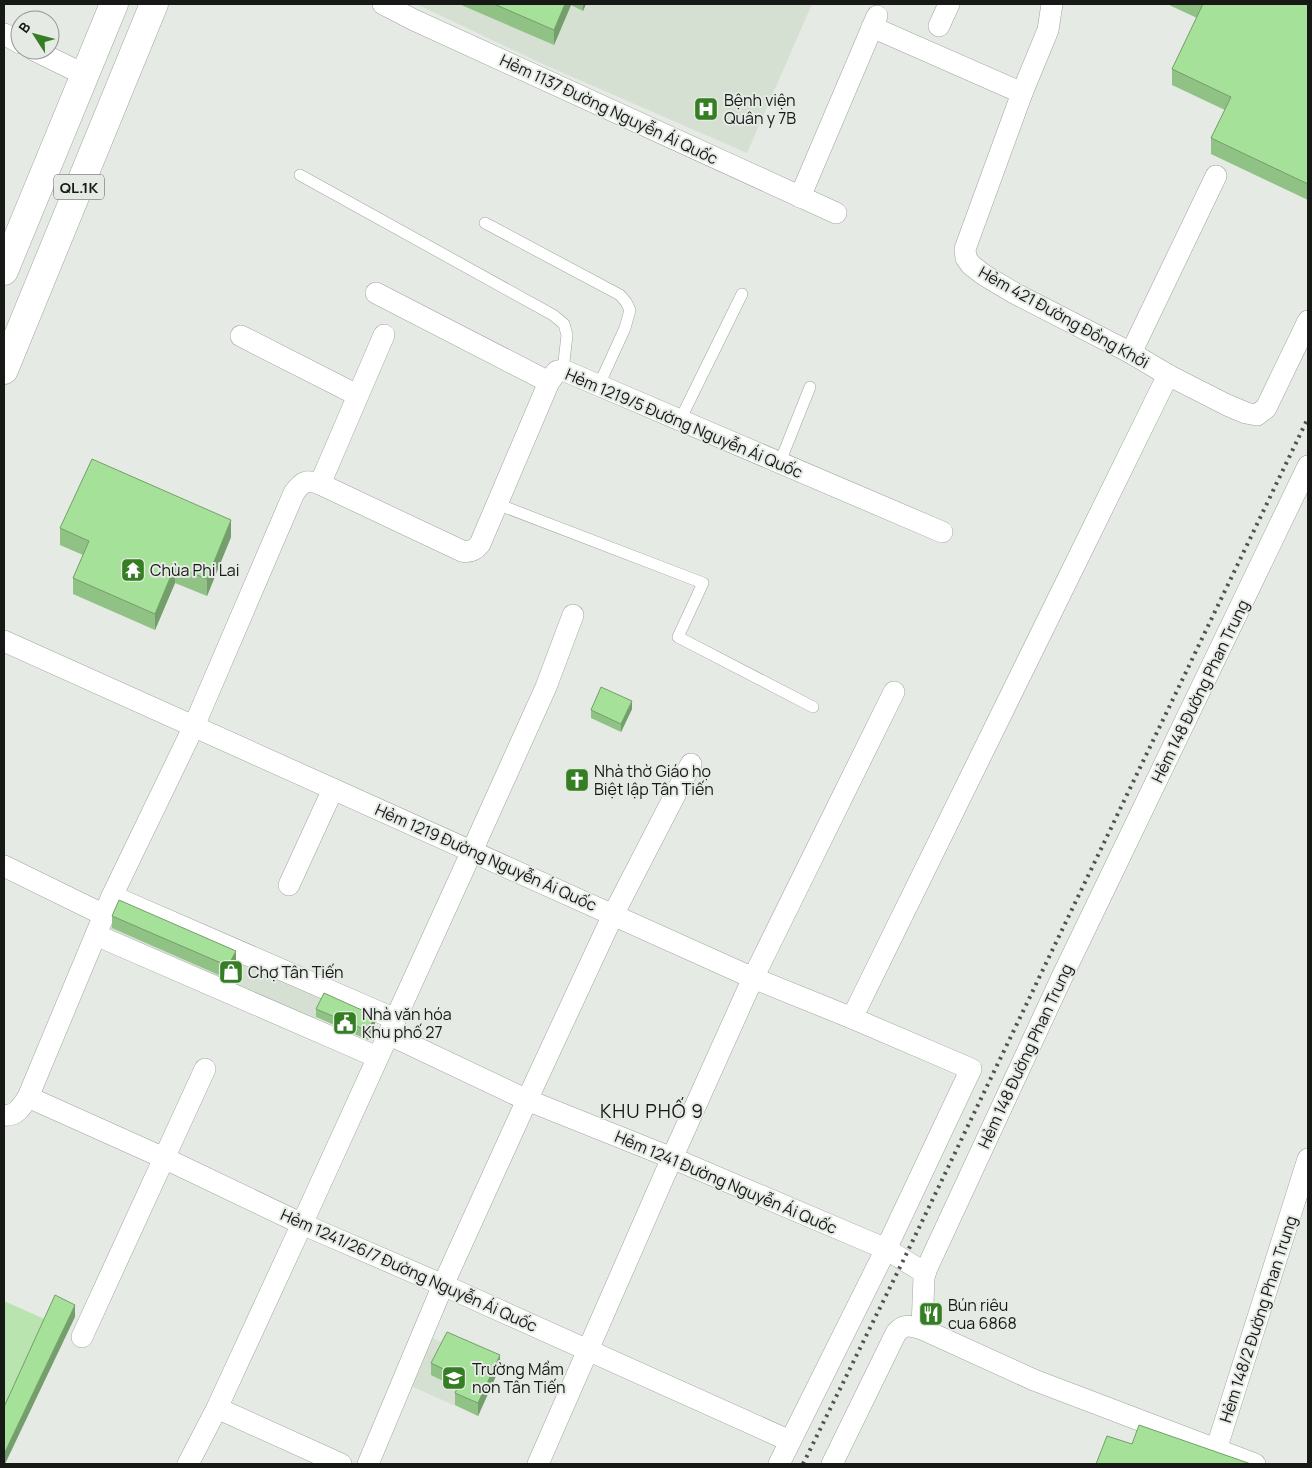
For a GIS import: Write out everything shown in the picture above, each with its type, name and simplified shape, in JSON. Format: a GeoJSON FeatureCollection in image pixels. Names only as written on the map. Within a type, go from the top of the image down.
{"type":"FeatureCollection","features":[{"type":"Feature","properties":{"kind":"main road","name":"QL.1K"},"geometry":{"type":"LineString","coordinates":[[4,271],[114,4]]}},
{"type":"Feature","properties":{"kind":"main road","name":"QL.1K"},"geometry":{"type":"LineString","coordinates":[[4,370],[154,4]]}},
{"type":"Feature","properties":{"kind":"street","name":"Hẻm 1137 Đường Nguyễn Ái Quốc"},"geometry":{"type":"LineString","coordinates":[[382,4],[836,214]]}},
{"type":"Feature","properties":{"kind":"street"},"geometry":{"type":"LineString","coordinates":[[939,26],[948,4]]}},
{"type":"Feature","properties":{"kind":"street","name":"Hẻm 421 Đường Đồng Khởi"},"geometry":{"type":"LineString","coordinates":[[1052,4],[1048,30],[1022,93],[965,249],[966,258],[971,265],[1016,294],[1227,405],[1246,413],[1257,415],[1266,408],[1308,321]]}},
{"type":"Feature","properties":{"kind":"street"},"geometry":{"type":"LineString","coordinates":[[800,197],[875,22],[1022,93]]}},
{"type":"Feature","properties":{"kind":"street"},"geometry":{"type":"LineString","coordinates":[[54,60],[85,75]]}},
{"type":"Feature","properties":{"kind":"street"},"geometry":{"type":"LineString","coordinates":[[1131,353],[1216,176]]}},
{"type":"Feature","properties":{"kind":"street"},"geometry":{"type":"LineString","coordinates":[[376,293],[556,376]]}},
{"type":"Feature","properties":{"kind":"street"},"geometry":{"type":"LineString","coordinates":[[4,1115],[10,1116],[15,1113],[28,1097],[112,896],[194,726],[294,493],[304,482],[310,481],[320,484],[384,335]]}},
{"type":"Feature","properties":{"kind":"street"},"geometry":{"type":"LineString","coordinates":[[241,336],[358,395]]}},
{"type":"Feature","properties":{"kind":"street"},"geometry":{"type":"LineString","coordinates":[[852,1018],[1168,374]]}},
{"type":"Feature","properties":{"kind":"street","name":"Hẻm 1219/5 Đường Nguyễn Ái Quốc"},"geometry":{"type":"LineString","coordinates":[[320,484],[467,552],[472,552],[480,544],[556,376],[599,385],[942,532]]}},
{"type":"Feature","properties":{"kind":"street","name":"Hẻm 148 Đường Phan Trung"},"geometry":{"type":"LineString","coordinates":[[922,1329],[925,1273],[1070,959],[1308,466]]}},
{"type":"Feature","properties":{"kind":"street"},"geometry":{"type":"LineString","coordinates":[[188,1464],[217,1408],[472,851],[546,687],[573,614]]}},
{"type":"Feature","properties":{"kind":"street","name":"Hẻm 1219 Đường Nguyễn Ái Quốc"},"geometry":{"type":"LineString","coordinates":[[4,641],[753,978],[971,1069],[886,1249]]}},
{"type":"Feature","properties":{"kind":"street"},"geometry":{"type":"LineString","coordinates":[[538,1464],[753,978],[894,692]]}},
{"type":"Feature","properties":{"kind":"street"},"geometry":{"type":"LineString","coordinates":[[368,1464],[444,1285],[527,1100],[613,915],[691,764]]}},
{"type":"Feature","properties":{"kind":"street"},"geometry":{"type":"LineString","coordinates":[[289,885],[333,789]]}},
{"type":"Feature","properties":{"kind":"street"},"geometry":{"type":"LineString","coordinates":[[4,866],[104,916]]}},
{"type":"Feature","properties":{"kind":"street","name":"Hẻm 1241 Đường Nguyễn Ái Quốc"},"geometry":{"type":"LineString","coordinates":[[112,896],[391,1027],[527,1100],[672,1158],[886,1249],[925,1273]]}},
{"type":"Feature","properties":{"kind":"street"},"geometry":{"type":"LineString","coordinates":[[96,935],[376,1058]]}},
{"type":"Feature","properties":{"kind":"street"},"geometry":{"type":"LineString","coordinates":[[82,1337],[205,1069]]}},
{"type":"Feature","properties":{"kind":"street","name":"Hẻm 1241/26/7 Đường Nguyễn Ái Quốc"},"geometry":{"type":"LineString","coordinates":[[28,1097],[164,1158],[302,1224],[444,1285],[790,1441]]}},
{"type":"Feature","properties":{"kind":"street","name":"Hẻm 148/2 Đường Phan Trung"},"geometry":{"type":"LineString","coordinates":[[1216,1450],[1308,1159]]}},
{"type":"Feature","properties":{"kind":"street"},"geometry":{"type":"LineString","coordinates":[[779,1464],[886,1249]]}},
{"type":"Feature","properties":{"kind":"street"},"geometry":{"type":"LineString","coordinates":[[832,1464],[896,1333],[906,1325],[922,1329],[1017,1373],[1255,1464]]}},
{"type":"Feature","properties":{"kind":"street"},"geometry":{"type":"LineString","coordinates":[[217,1408],[341,1464]]}},
{"type":"Feature","properties":{"kind":"lane"},"geometry":{"type":"LineString","coordinates":[[300,174],[553,315],[564,324],[567,335],[556,376]]}},
{"type":"Feature","properties":{"kind":"lane"},"geometry":{"type":"LineString","coordinates":[[486,223],[620,295],[626,302],[630,310],[625,328],[599,385]]}},
{"type":"Feature","properties":{"kind":"lane"},"geometry":{"type":"LineString","coordinates":[[680,420],[742,294]]}},
{"type":"Feature","properties":{"kind":"lane"},"geometry":{"type":"LineString","coordinates":[[780,462],[810,387]]}},
{"type":"Feature","properties":{"kind":"lane"},"geometry":{"type":"LineString","coordinates":[[497,504],[703,583],[678,637],[812,707]]}},
{"type":"Feature","properties":{"kind":"shaded area","name":"Bệnh viện Quân y 7B"},"geometry":{"type":"Polygon","coordinates":[[[416,4],[812,4],[747,153],[545,65],[416,4]]]}},
{"type":"Feature","properties":{"kind":"shaded area","name":"Chợ Tân Tiến"},"geometry":{"type":"Polygon","coordinates":[[[116,906],[325,1000],[314,1022],[105,932],[116,906]]]}},
{"type":"Feature","properties":{"kind":"shaded area","name":"Trường Mầm non Tân Tiến"},"geometry":{"type":"Polygon","coordinates":[[[432,1338],[500,1367],[478,1416],[411,1386],[432,1338]]]}},
{"type":"Feature","properties":{"kind":"green space"},"geometry":{"type":"Polygon","coordinates":[[[4,1301],[49,1321],[4,1419],[4,1301]]]}},
{"type":"Feature","properties":{"kind":"building"},"geometry":{"type":"Polygon","coordinates":[[[494,4],[565,4],[554,30],[494,4]]]}},
{"type":"Feature","properties":{"kind":"building"},"geometry":{"type":"Polygon","coordinates":[[[1203,4],[1308,4],[1308,184],[1211,138],[1231,97],[1172,69],[1203,4]]]}},
{"type":"Feature","properties":{"kind":"building"},"geometry":{"type":"Polygon","coordinates":[[[92,459],[231,520],[207,579],[175,566],[155,614],[73,578],[89,541],[60,528],[92,459]]]}},
{"type":"Feature","properties":{"kind":"building"},"geometry":{"type":"Polygon","coordinates":[[[601,687],[632,701],[621,724],[591,710],[601,687]]]}},
{"type":"Feature","properties":{"kind":"building"},"geometry":{"type":"Polygon","coordinates":[[[119,900],[236,951],[228,966],[112,916],[119,900]]]}},
{"type":"Feature","properties":{"kind":"building"},"geometry":{"type":"Polygon","coordinates":[[[324,993],[375,1016],[368,1031],[316,1009],[324,993]]]}},
{"type":"Feature","properties":{"kind":"building"},"geometry":{"type":"Polygon","coordinates":[[[55,1295],[75,1305],[4,1454],[4,1407],[55,1295]]]}},
{"type":"Feature","properties":{"kind":"building"},"geometry":{"type":"Polygon","coordinates":[[[447,1332],[500,1355],[478,1403],[455,1393],[462,1378],[431,1363],[447,1332]]]}},
{"type":"Feature","properties":{"kind":"building"},"geometry":{"type":"Polygon","coordinates":[[[1139,1425],[1251,1464],[1096,1464],[1107,1436],[1132,1444],[1139,1425]]]}},
{"type":"Feature","properties":{"kind":"railway"},"geometry":{"type":"LineString","coordinates":[[803,1464],[904,1259],[1308,418]]}},
{"type":"Feature","properties":{"kind":"place","name":"Bệnh viện Quân y 7B"},"geometry":{"type":"Point","coordinates":[706,109]}},
{"type":"Feature","properties":{"kind":"place","name":"Chùa Phi Lai"},"geometry":{"type":"Point","coordinates":[133,570]}},
{"type":"Feature","properties":{"kind":"place","name":"Nhà thờ Giáo họ Biệt lập Tân Tiến"},"geometry":{"type":"Point","coordinates":[577,780]}},
{"type":"Feature","properties":{"kind":"place","name":"Chợ Tân Tiến"},"geometry":{"type":"Point","coordinates":[231,972]}},
{"type":"Feature","properties":{"kind":"place","name":"Nhà văn hóa Khu phố 27"},"geometry":{"type":"Point","coordinates":[345,1023]}},
{"type":"Feature","properties":{"kind":"place","name":"Bún riêu cua 6868"},"geometry":{"type":"Point","coordinates":[931,1314]}},
{"type":"Feature","properties":{"kind":"place","name":"Trường Mầm non Tân Tiến"},"geometry":{"type":"Point","coordinates":[454,1378]}},
{"type":"Feature","properties":{"kind":"district","name":"KHU PHỐ 9"},"geometry":{"type":"Point","coordinates":[652,1111]}}]}
